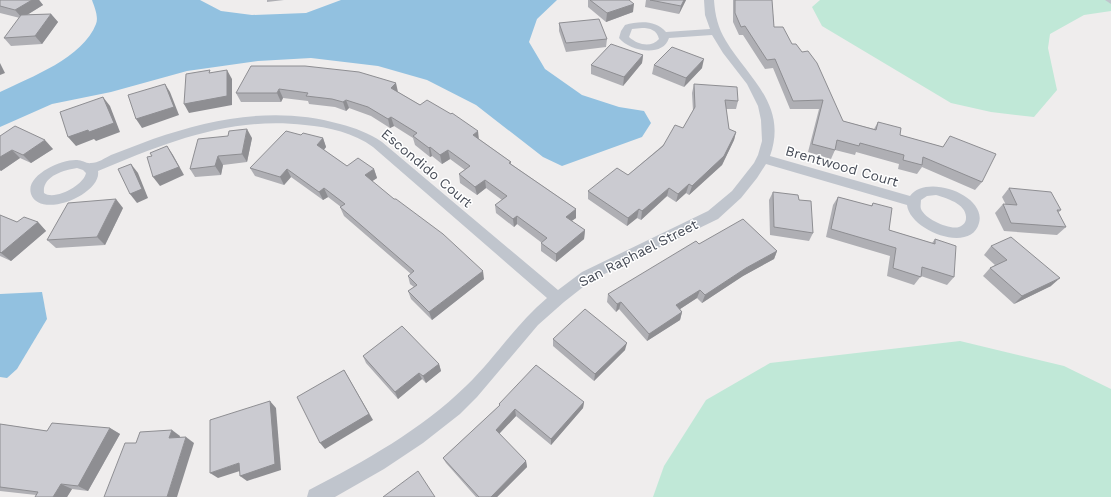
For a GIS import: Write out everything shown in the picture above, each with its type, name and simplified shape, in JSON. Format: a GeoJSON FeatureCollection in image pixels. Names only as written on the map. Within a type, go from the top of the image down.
{"type":"FeatureCollection","features":[{"type":"Feature","properties":{"kind":"street","name":"San Raphael Street"},"geometry":{"type":"LineString","coordinates":[[316,497],[359,475],[443,418],[472,391],[533,320],[587,276],[713,215],[736,195],[754,172],[762,158],[767,149],[769,137],[760,96],[750,79],[731,58],[711,23],[709,0]]}},
{"type":"Feature","properties":{"kind":"street"},"geometry":{"type":"LineString","coordinates":[[664,35],[716,32]]}},
{"type":"Feature","properties":{"kind":"street","name":"Escondido Court"},"geometry":{"type":"LineString","coordinates":[[90,169],[144,147],[189,131],[215,124],[278,118],[303,120],[342,128],[368,139],[391,155],[558,299]]}},
{"type":"Feature","properties":{"kind":"street","name":"Brentwood Court"},"geometry":{"type":"LineString","coordinates":[[762,158],[914,202]]}},
{"type":"Feature","properties":{"kind":"green space"},"geometry":{"type":"Polygon","coordinates":[[[820,0],[1111,0],[1111,11],[1084,15],[1050,34],[1048,48],[1057,90],[1034,117],[991,112],[951,103],[822,26],[812,7],[820,0]]]}},
{"type":"Feature","properties":{"kind":"green space"},"geometry":{"type":"Polygon","coordinates":[[[960,341],[1064,366],[1111,389],[1111,497],[653,497],[664,466],[706,400],[770,363],[960,341]]]}},
{"type":"Feature","properties":{"kind":"water"},"geometry":{"type":"Polygon","coordinates":[[[92,0],[200,0],[221,11],[252,15],[306,13],[341,0],[557,0],[537,19],[529,42],[545,69],[582,95],[619,107],[644,111],[651,123],[642,137],[562,166],[543,157],[476,105],[427,80],[378,66],[311,58],[258,61],[187,71],[111,92],[52,104],[0,127],[0,92],[41,73],[68,57],[80,47],[89,36],[97,21],[92,0]]]}},
{"type":"Feature","properties":{"kind":"water"},"geometry":{"type":"Polygon","coordinates":[[[42,292],[47,319],[17,369],[7,378],[0,377],[0,294],[42,292]]]}},
{"type":"Feature","properties":{"kind":"building"},"geometry":{"type":"Polygon","coordinates":[[[0,0],[32,0],[15,10],[0,6],[0,0]]]}},
{"type":"Feature","properties":{"kind":"building"},"geometry":{"type":"Polygon","coordinates":[[[590,0],[629,0],[634,4],[607,13],[590,0]]]}},
{"type":"Feature","properties":{"kind":"building"},"geometry":{"type":"Polygon","coordinates":[[[650,0],[684,0],[681,6],[650,0]]]}},
{"type":"Feature","properties":{"kind":"building"},"geometry":{"type":"Polygon","coordinates":[[[735,0],[772,0],[774,27],[783,27],[792,44],[796,44],[802,52],[808,51],[817,63],[843,121],[876,130],[878,122],[901,128],[900,135],[943,147],[950,136],[996,154],[982,182],[923,157],[922,165],[903,160],[904,155],[860,143],[859,146],[837,140],[835,150],[812,144],[823,100],[793,101],[775,59],[767,60],[745,26],[741,27],[735,13],[735,0]]]}},
{"type":"Feature","properties":{"kind":"building"},"geometry":{"type":"Polygon","coordinates":[[[51,14],[35,36],[4,38],[21,15],[51,14]]]}},
{"type":"Feature","properties":{"kind":"building"},"geometry":{"type":"Polygon","coordinates":[[[599,19],[607,39],[566,43],[559,23],[599,19]]]}},
{"type":"Feature","properties":{"kind":"building"},"geometry":{"type":"Polygon","coordinates":[[[611,44],[643,55],[624,77],[591,65],[611,44]]]}},
{"type":"Feature","properties":{"kind":"building"},"geometry":{"type":"Polygon","coordinates":[[[672,47],[704,59],[686,78],[654,65],[672,47]]]}},
{"type":"Feature","properties":{"kind":"building"},"geometry":{"type":"Polygon","coordinates":[[[251,66],[305,66],[359,72],[396,83],[391,88],[420,105],[427,100],[451,114],[452,113],[478,131],[473,135],[511,162],[509,163],[576,209],[566,217],[585,230],[556,254],[541,243],[547,238],[517,216],[513,219],[495,205],[507,196],[485,180],[475,187],[459,174],[470,166],[448,150],[440,155],[413,136],[417,133],[391,117],[388,119],[368,107],[346,100],[343,102],[332,99],[306,96],[308,93],[279,89],[277,93],[236,93],[251,66]]]}},
{"type":"Feature","properties":{"kind":"building"},"geometry":{"type":"Polygon","coordinates":[[[210,70],[209,73],[227,70],[227,96],[184,104],[186,74],[210,70]]]}},
{"type":"Feature","properties":{"kind":"building"},"geometry":{"type":"Polygon","coordinates":[[[165,84],[174,107],[136,119],[128,95],[165,84]]]}},
{"type":"Feature","properties":{"kind":"building"},"geometry":{"type":"Polygon","coordinates":[[[694,84],[737,87],[738,101],[725,100],[729,129],[736,132],[724,156],[692,186],[689,184],[678,194],[669,188],[642,211],[639,209],[628,218],[588,191],[617,168],[628,175],[663,146],[675,125],[683,128],[695,107],[694,84]]]}},
{"type":"Feature","properties":{"kind":"building"},"geometry":{"type":"Polygon","coordinates":[[[103,97],[114,123],[89,132],[88,130],[68,137],[60,112],[103,97]]]}},
{"type":"Feature","properties":{"kind":"building"},"geometry":{"type":"Polygon","coordinates":[[[15,126],[45,140],[23,155],[12,150],[0,157],[0,136],[15,126]]]}},
{"type":"Feature","properties":{"kind":"building"},"geometry":{"type":"Polygon","coordinates":[[[247,129],[242,154],[218,156],[215,166],[190,169],[198,139],[228,136],[229,131],[247,129]]]}},
{"type":"Feature","properties":{"kind":"building"},"geometry":{"type":"Polygon","coordinates":[[[286,131],[323,138],[317,145],[347,166],[358,158],[374,169],[365,175],[394,199],[443,234],[483,271],[429,312],[408,291],[417,285],[408,276],[414,271],[340,207],[345,204],[324,188],[319,192],[287,169],[280,177],[250,168],[286,131]]]}},
{"type":"Feature","properties":{"kind":"building"},"geometry":{"type":"Polygon","coordinates":[[[167,146],[179,167],[153,177],[147,157],[152,156],[150,153],[167,146]]]}},
{"type":"Feature","properties":{"kind":"building"},"geometry":{"type":"Polygon","coordinates":[[[131,164],[142,189],[130,194],[118,169],[131,164]]]}},
{"type":"Feature","properties":{"kind":"building"},"geometry":{"type":"Polygon","coordinates":[[[1009,188],[1051,192],[1061,210],[1057,210],[1066,227],[1011,223],[1003,204],[1017,205],[1009,188]]]}},
{"type":"Feature","properties":{"kind":"building"},"geometry":{"type":"Polygon","coordinates":[[[773,192],[798,195],[799,200],[811,201],[813,233],[774,227],[773,192]]]}},
{"type":"Feature","properties":{"kind":"building"},"geometry":{"type":"Polygon","coordinates":[[[838,197],[872,206],[873,203],[892,208],[889,230],[935,244],[935,239],[956,246],[954,277],[922,267],[921,277],[893,268],[896,248],[831,229],[838,197]]]}},
{"type":"Feature","properties":{"kind":"building"},"geometry":{"type":"Polygon","coordinates":[[[116,199],[97,237],[47,240],[68,203],[116,199]]]}},
{"type":"Feature","properties":{"kind":"building"},"geometry":{"type":"Polygon","coordinates":[[[0,215],[17,222],[24,217],[38,222],[1,253],[0,215]]]}},
{"type":"Feature","properties":{"kind":"building"},"geometry":{"type":"Polygon","coordinates":[[[743,219],[777,251],[746,268],[705,295],[700,290],[676,305],[682,312],[649,334],[621,302],[617,304],[608,294],[696,241],[699,244],[743,219]]]}},
{"type":"Feature","properties":{"kind":"building"},"geometry":{"type":"Polygon","coordinates":[[[1011,237],[1060,278],[1022,296],[990,268],[1007,260],[991,246],[1011,237]]]}},
{"type":"Feature","properties":{"kind":"building"},"geometry":{"type":"Polygon","coordinates":[[[585,309],[627,343],[595,374],[553,339],[585,309]]]}},
{"type":"Feature","properties":{"kind":"building"},"geometry":{"type":"Polygon","coordinates":[[[402,326],[439,364],[423,376],[419,373],[395,392],[363,356],[402,326]]]}},
{"type":"Feature","properties":{"kind":"building"},"geometry":{"type":"Polygon","coordinates":[[[536,365],[584,402],[551,439],[515,409],[496,430],[526,461],[491,497],[479,497],[443,458],[500,405],[499,404],[536,365]]]}},
{"type":"Feature","properties":{"kind":"building"},"geometry":{"type":"Polygon","coordinates":[[[344,370],[369,414],[320,443],[297,397],[344,370]]]}},
{"type":"Feature","properties":{"kind":"building"},"geometry":{"type":"Polygon","coordinates":[[[270,401],[275,464],[240,476],[239,463],[210,473],[210,420],[270,401]]]}},
{"type":"Feature","properties":{"kind":"building"},"geometry":{"type":"Polygon","coordinates":[[[52,423],[110,428],[78,486],[61,484],[53,497],[35,497],[38,492],[0,487],[0,424],[47,431],[52,423]]]}},
{"type":"Feature","properties":{"kind":"building"},"geometry":{"type":"Polygon","coordinates":[[[172,430],[169,438],[186,437],[167,497],[104,497],[125,443],[136,443],[140,432],[172,430]]]}},
{"type":"Feature","properties":{"kind":"building"},"geometry":{"type":"Polygon","coordinates":[[[418,471],[435,497],[383,497],[418,471]]]}}]}
